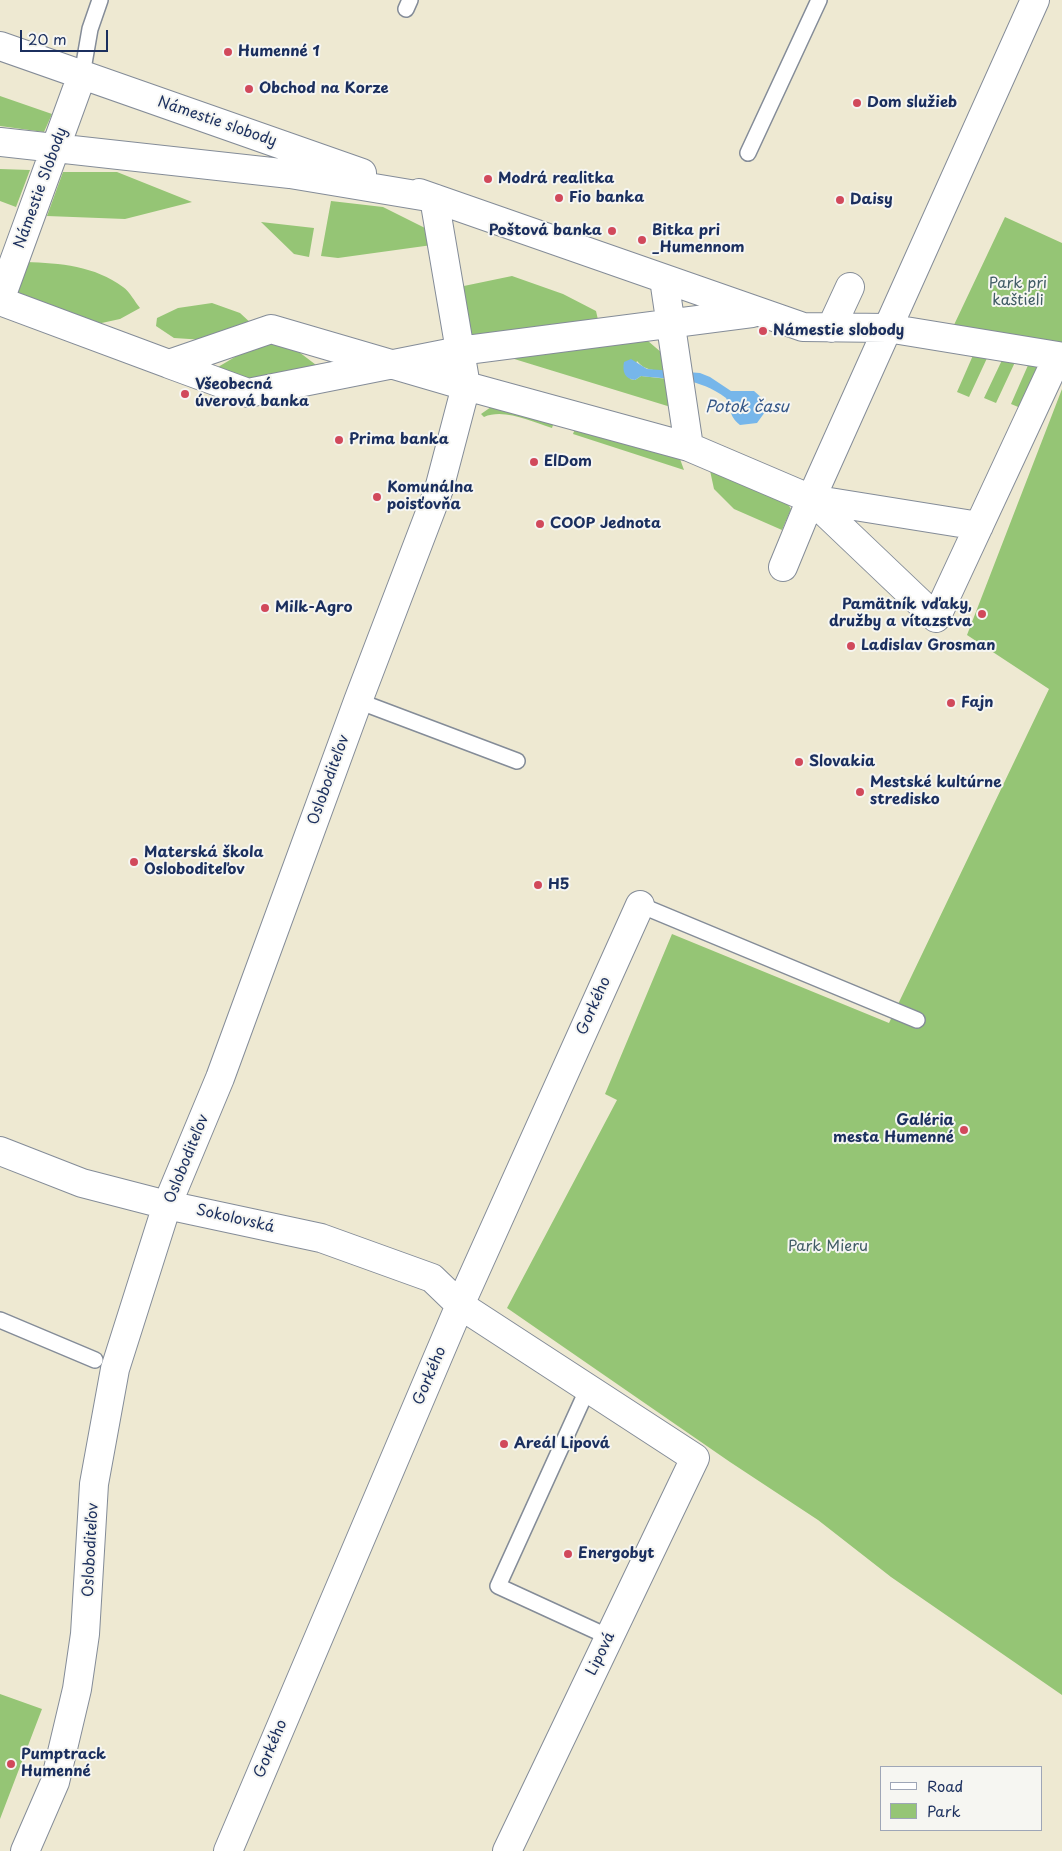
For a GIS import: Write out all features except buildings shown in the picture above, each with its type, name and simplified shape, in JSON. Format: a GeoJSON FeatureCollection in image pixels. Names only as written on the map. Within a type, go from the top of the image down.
{"type":"FeatureCollection","features":[{"type":"Feature","properties":{"kind":"street"},"geometry":{"type":"LineString","coordinates":[[783,567],[811,498],[1035,0]]}},
{"type":"Feature","properties":{"kind":"street","name":"Námestie slobody"},"geometry":{"type":"LineString","coordinates":[[0,46],[802,327],[887,328],[1058,356],[936,618],[811,498]]}},
{"type":"Feature","properties":{"kind":"street","name":"Námestie Slobody"},"geometry":{"type":"LineString","coordinates":[[0,301],[82,75]]}},
{"type":"Feature","properties":{"kind":"street","name":"Námestie slobody"},"geometry":{"type":"LineString","coordinates":[[0,142],[290,174],[434,198]]}},
{"type":"Feature","properties":{"kind":"street"},"geometry":{"type":"LineString","coordinates":[[434,198],[466,386]]}},
{"type":"Feature","properties":{"kind":"street"},"geometry":{"type":"LineString","coordinates":[[664,279],[689,447]]}},
{"type":"Feature","properties":{"kind":"street"},"geometry":{"type":"LineString","coordinates":[[831,328],[850,286]]}},
{"type":"Feature","properties":{"kind":"street","name":"Námestie slobody"},"geometry":{"type":"LineString","coordinates":[[0,301],[248,393],[459,351],[758,312]]}},
{"type":"Feature","properties":{"kind":"street","name":"Námestie slobody"},"geometry":{"type":"LineString","coordinates":[[169,364],[271,329],[466,386],[689,447],[811,498],[979,526]]}},
{"type":"Feature","properties":{"kind":"street","name":"Osloboditeľov"},"geometry":{"type":"LineString","coordinates":[[25,1851],[55,1782],[77,1689],[87,1616],[94,1484],[115,1369],[167,1205],[220,1078],[358,701],[439,489],[466,386]]}},
{"type":"Feature","properties":{"kind":"street","name":"Gorkého"},"geometry":{"type":"LineString","coordinates":[[228,1851],[460,1305],[640,904]]}},
{"type":"Feature","properties":{"kind":"street","name":"Sokolovská"},"geometry":{"type":"LineString","coordinates":[[0,1151],[82,1183],[167,1205],[321,1238],[432,1278],[460,1305],[695,1458]]}},
{"type":"Feature","properties":{"kind":"street","name":"Lipová"},"geometry":{"type":"LineString","coordinates":[[507,1851],[695,1458]]}},
{"type":"Feature","properties":{"kind":"lane"},"geometry":{"type":"LineString","coordinates":[[82,75],[90,29],[100,0]]}},
{"type":"Feature","properties":{"kind":"lane"},"geometry":{"type":"LineString","coordinates":[[748,153],[819,0]]}},
{"type":"Feature","properties":{"kind":"lane"},"geometry":{"type":"LineString","coordinates":[[358,701],[517,761]]}},
{"type":"Feature","properties":{"kind":"lane"},"geometry":{"type":"LineString","coordinates":[[640,904],[917,1020]]}},
{"type":"Feature","properties":{"kind":"lane"},"geometry":{"type":"LineString","coordinates":[[0,1320],[95,1360]]}},
{"type":"Feature","properties":{"kind":"lane"},"geometry":{"type":"LineString","coordinates":[[588,1388],[498,1586],[609,1637]]}},
{"type":"Feature","properties":{"kind":"green space"},"geometry":{"type":"Polygon","coordinates":[[[0,96],[52,114],[44,132],[0,126],[0,96]]]}},
{"type":"Feature","properties":{"kind":"green space"},"geometry":{"type":"Polygon","coordinates":[[[0,169],[30,170],[16,207],[0,201],[0,169]]]}},
{"type":"Feature","properties":{"kind":"green space"},"geometry":{"type":"Polygon","coordinates":[[[63,172],[117,172],[192,202],[125,219],[47,216],[63,172]]]}},
{"type":"Feature","properties":{"kind":"green space"},"geometry":{"type":"Polygon","coordinates":[[[331,201],[383,207],[429,230],[432,245],[338,258],[321,256],[331,201]]]}},
{"type":"Feature","properties":{"kind":"green space","name":"Park pri kaštieli"},"geometry":{"type":"Polygon","coordinates":[[[1005,217],[1062,243],[1062,345],[953,327],[1005,217]]]}},
{"type":"Feature","properties":{"kind":"green space"},"geometry":{"type":"Polygon","coordinates":[[[261,222],[314,228],[309,257],[294,254],[261,222]]]}},
{"type":"Feature","properties":{"kind":"green space"},"geometry":{"type":"Polygon","coordinates":[[[26,262],[52,263],[77,267],[101,274],[126,289],[140,308],[120,319],[97,324],[14,294],[26,262]]]}},
{"type":"Feature","properties":{"kind":"green space"},"geometry":{"type":"Polygon","coordinates":[[[512,276],[563,294],[596,311],[599,324],[467,342],[459,287],[512,276]]]}},
{"type":"Feature","properties":{"kind":"green space"},"geometry":{"type":"Polygon","coordinates":[[[212,303],[240,313],[253,325],[205,340],[174,338],[156,326],[157,318],[178,308],[212,303]]]}},
{"type":"Feature","properties":{"kind":"green space"},"geometry":{"type":"Polygon","coordinates":[[[641,335],[662,353],[666,371],[647,368],[637,361],[630,379],[635,380],[641,376],[668,379],[674,408],[511,358],[641,335]]]}},
{"type":"Feature","properties":{"kind":"green space"},"geometry":{"type":"Polygon","coordinates":[[[282,339],[320,368],[248,384],[213,370],[245,351],[282,339]]]}},
{"type":"Feature","properties":{"kind":"green space"},"geometry":{"type":"Polygon","coordinates":[[[974,353],[988,356],[969,397],[957,392],[974,353]]]}},
{"type":"Feature","properties":{"kind":"green space"},"geometry":{"type":"Polygon","coordinates":[[[1003,358],[1016,360],[996,403],[984,398],[1003,358]]]}},
{"type":"Feature","properties":{"kind":"green space"},"geometry":{"type":"Polygon","coordinates":[[[1029,363],[1043,366],[1023,409],[1011,404],[1029,363]]]}},
{"type":"Feature","properties":{"kind":"green space","name":"Park Mieru"},"geometry":{"type":"Polygon","coordinates":[[[1062,389],[1062,1695],[891,1577],[818,1520],[730,1462],[507,1308],[617,1100],[605,1094],[672,934],[889,1023],[1049,689],[967,635],[1062,389]]]}},
{"type":"Feature","properties":{"kind":"green space"},"geometry":{"type":"Polygon","coordinates":[[[509,405],[555,419],[552,428],[509,415],[500,414],[484,417],[481,414],[491,407],[509,405]]]}},
{"type":"Feature","properties":{"kind":"green space"},"geometry":{"type":"Polygon","coordinates":[[[576,426],[680,459],[684,470],[573,434],[576,426]]]}},
{"type":"Feature","properties":{"kind":"green space"},"geometry":{"type":"Polygon","coordinates":[[[709,466],[781,493],[791,509],[782,530],[734,509],[714,489],[709,466]]]}},
{"type":"Feature","properties":{"kind":"green space","name":"Pumptrack Humenné"},"geometry":{"type":"Polygon","coordinates":[[[0,1694],[42,1709],[0,1819],[0,1694]]]}},
{"type":"Feature","properties":{"kind":"water","name":"Potok času"},"geometry":{"type":"Polygon","coordinates":[[[631,359],[647,369],[700,373],[710,377],[731,391],[754,391],[763,399],[765,412],[757,423],[740,425],[732,415],[726,398],[706,386],[675,379],[641,376],[635,380],[629,378],[624,372],[623,366],[624,362],[631,359]]]}},
{"type":"Feature","properties":{"kind":"place","name":"Humenné 1"},"geometry":{"type":"Point","coordinates":[228,52]}},
{"type":"Feature","properties":{"kind":"place","name":"Obchod na Korze"},"geometry":{"type":"Point","coordinates":[249,89]}},
{"type":"Feature","properties":{"kind":"place","name":"Dom služieb"},"geometry":{"type":"Point","coordinates":[857,103]}},
{"type":"Feature","properties":{"kind":"place","name":"Modrá realitka"},"geometry":{"type":"Point","coordinates":[488,179]}},
{"type":"Feature","properties":{"kind":"place","name":"Fio banka"},"geometry":{"type":"Point","coordinates":[559,198]}},
{"type":"Feature","properties":{"kind":"place","name":"Daisy"},"geometry":{"type":"Point","coordinates":[840,200]}},
{"type":"Feature","properties":{"kind":"place","name":"Poštová banka"},"geometry":{"type":"Point","coordinates":[612,231]}},
{"type":"Feature","properties":{"kind":"place","name":"Bitka pri _Humennom"},"geometry":{"type":"Point","coordinates":[642,240]}},
{"type":"Feature","properties":{"kind":"place","name":"Námestie slobody"},"geometry":{"type":"Point","coordinates":[763,331]}},
{"type":"Feature","properties":{"kind":"place","name":"Všeobecná úverová banka"},"geometry":{"type":"Point","coordinates":[185,394]}},
{"type":"Feature","properties":{"kind":"place","name":"Prima banka"},"geometry":{"type":"Point","coordinates":[339,440]}},
{"type":"Feature","properties":{"kind":"place","name":"ElDom"},"geometry":{"type":"Point","coordinates":[534,462]}},
{"type":"Feature","properties":{"kind":"place","name":"Komunálna poisťovňa"},"geometry":{"type":"Point","coordinates":[377,497]}},
{"type":"Feature","properties":{"kind":"place","name":"COOP Jednota"},"geometry":{"type":"Point","coordinates":[540,524]}},
{"type":"Feature","properties":{"kind":"place","name":"Milk-Agro"},"geometry":{"type":"Point","coordinates":[265,608]}},
{"type":"Feature","properties":{"kind":"place","name":"Pamätník vďaky, družby a vítazstva"},"geometry":{"type":"Point","coordinates":[982,614]}},
{"type":"Feature","properties":{"kind":"place","name":"Ladislav Grosman"},"geometry":{"type":"Point","coordinates":[851,646]}},
{"type":"Feature","properties":{"kind":"place","name":"Fajn"},"geometry":{"type":"Point","coordinates":[951,703]}},
{"type":"Feature","properties":{"kind":"place","name":"Slovakia"},"geometry":{"type":"Point","coordinates":[799,762]}},
{"type":"Feature","properties":{"kind":"place","name":"Mestské kultúrne stredisko"},"geometry":{"type":"Point","coordinates":[860,792]}},
{"type":"Feature","properties":{"kind":"place","name":"Materská škola Osloboditeľov"},"geometry":{"type":"Point","coordinates":[134,862]}},
{"type":"Feature","properties":{"kind":"place","name":"H5"},"geometry":{"type":"Point","coordinates":[538,885]}},
{"type":"Feature","properties":{"kind":"place","name":"Galéria mesta Humenné"},"geometry":{"type":"Point","coordinates":[964,1130]}},
{"type":"Feature","properties":{"kind":"place","name":"Areál Lipová"},"geometry":{"type":"Point","coordinates":[504,1444]}},
{"type":"Feature","properties":{"kind":"place","name":"Energobyt"},"geometry":{"type":"Point","coordinates":[568,1554]}},
{"type":"Feature","properties":{"kind":"place","name":"Pumptrack Humenné"},"geometry":{"type":"Point","coordinates":[11,1764]}}]}
